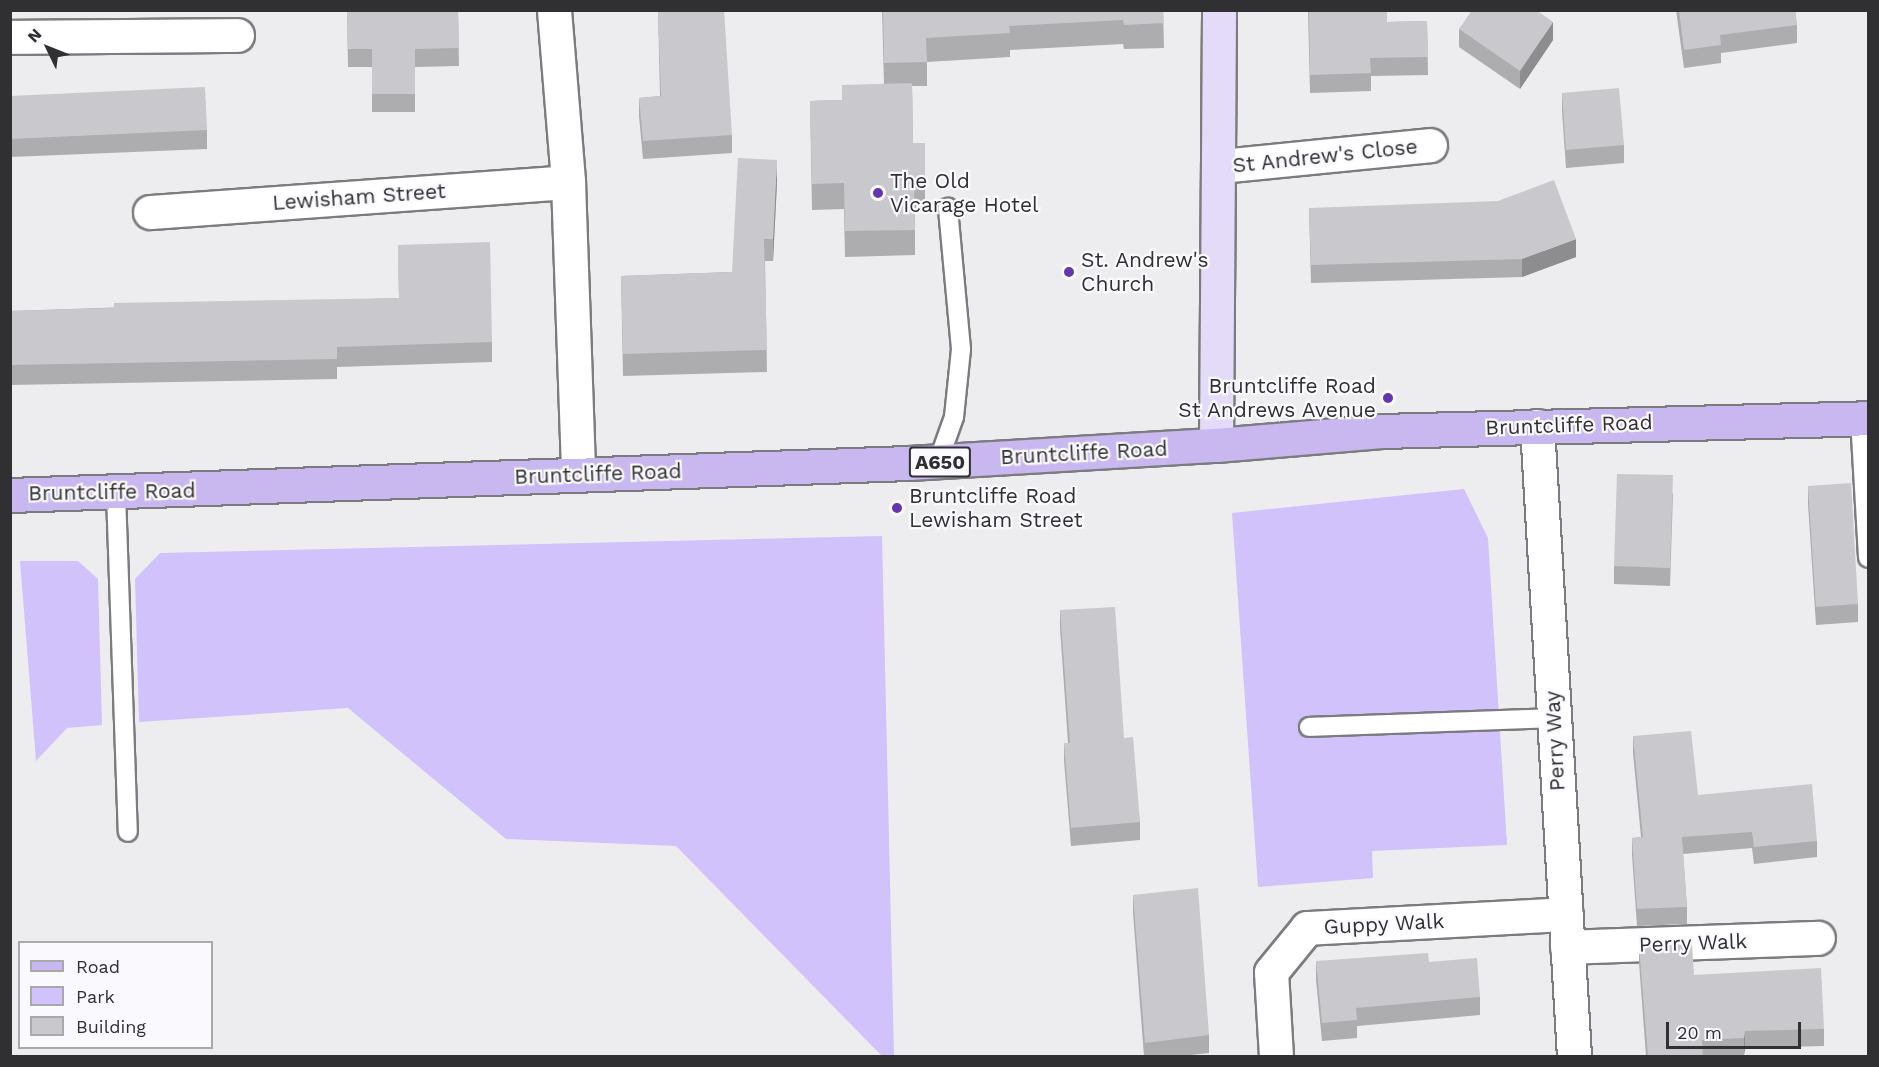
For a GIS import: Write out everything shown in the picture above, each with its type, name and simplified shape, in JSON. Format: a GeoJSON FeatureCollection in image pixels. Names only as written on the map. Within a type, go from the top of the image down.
{"type":"FeatureCollection","features":[{"type":"Feature","properties":{"kind":"main road","name":"Bruntcliffe Road"},"geometry":{"type":"LineString","coordinates":[[10,495],[116,494],[578,474],[938,462],[1216,446],[1381,431],[1864,418]]}},
{"type":"Feature","properties":{"kind":"street"},"geometry":{"type":"LineString","coordinates":[[554,10],[568,182],[578,474]]}},
{"type":"Feature","properties":{"kind":"street"},"geometry":{"type":"LineString","coordinates":[[1216,446],[1221,166],[1219,10]]}},
{"type":"Feature","properties":{"kind":"street"},"geometry":{"type":"LineString","coordinates":[[10,37],[237,35]]}},
{"type":"Feature","properties":{"kind":"street","name":"St Andrew's Close"},"geometry":{"type":"LineString","coordinates":[[1221,166],[1430,146]]}},
{"type":"Feature","properties":{"kind":"street","name":"Lewisham Street"},"geometry":{"type":"LineString","coordinates":[[150,212],[568,182]]}},
{"type":"Feature","properties":{"kind":"street","name":"Perry Way"},"geometry":{"type":"LineString","coordinates":[[1537,426],[1574,1056]]}},
{"type":"Feature","properties":{"kind":"street","name":"Guppy Walk"},"geometry":{"type":"LineString","coordinates":[[1275,1056],[1271,972],[1307,928],[1566,914]]}},
{"type":"Feature","properties":{"kind":"street","name":"Perry Walk"},"geometry":{"type":"LineString","coordinates":[[1567,947],[1818,939]]}},
{"type":"Feature","properties":{"kind":"lane"},"geometry":{"type":"LineString","coordinates":[[938,462],[954,417],[961,349],[948,208]]}},
{"type":"Feature","properties":{"kind":"lane"},"geometry":{"type":"LineString","coordinates":[[1864,418],[1869,558]]}},
{"type":"Feature","properties":{"kind":"lane"},"geometry":{"type":"LineString","coordinates":[[116,494],[128,832]]}},
{"type":"Feature","properties":{"kind":"lane"},"geometry":{"type":"LineString","coordinates":[[1309,727],[1554,718]]}},
{"type":"Feature","properties":{"kind":"green space"},"geometry":{"type":"Polygon","coordinates":[[[1464,489],[1488,538],[1507,845],[1372,851],[1373,878],[1258,887],[1232,513],[1464,489]]]}},
{"type":"Feature","properties":{"kind":"green space"},"geometry":{"type":"Polygon","coordinates":[[[882,536],[894,1056],[882,1056],[676,846],[506,839],[348,708],[139,722],[135,579],[160,553],[882,536]]]}},
{"type":"Feature","properties":{"kind":"green space"},"geometry":{"type":"Polygon","coordinates":[[[20,561],[78,561],[98,579],[102,725],[67,728],[36,761],[20,561]]]}},
{"type":"Feature","properties":{"kind":"building"},"geometry":{"type":"Polygon","coordinates":[[[347,10],[458,10],[459,48],[415,49],[415,94],[372,94],[372,49],[348,49],[347,10]]]}},
{"type":"Feature","properties":{"kind":"building"},"geometry":{"type":"Polygon","coordinates":[[[658,10],[724,10],[732,135],[643,141],[639,98],[661,96],[658,10]]]}},
{"type":"Feature","properties":{"kind":"building"},"geometry":{"type":"Polygon","coordinates":[[[883,10],[1163,10],[1164,23],[1124,25],[1123,20],[1009,26],[1010,33],[926,38],[927,62],[884,63],[883,10]]]}},
{"type":"Feature","properties":{"kind":"building"},"geometry":{"type":"Polygon","coordinates":[[[1309,10],[1387,10],[1387,22],[1427,21],[1428,57],[1370,58],[1371,73],[1310,75],[1309,10]]]}},
{"type":"Feature","properties":{"kind":"building"},"geometry":{"type":"Polygon","coordinates":[[[1472,10],[1536,10],[1553,22],[1520,71],[1459,29],[1472,10]]]}},
{"type":"Feature","properties":{"kind":"building"},"geometry":{"type":"Polygon","coordinates":[[[1679,10],[1795,10],[1797,25],[1720,35],[1721,45],[1684,50],[1679,10]]]}},
{"type":"Feature","properties":{"kind":"building","name":"The Old Vicarage Hotel"},"geometry":{"type":"Polygon","coordinates":[[[912,83],[913,143],[925,143],[925,184],[914,184],[915,230],[845,231],[844,183],[812,184],[810,101],[842,100],[842,85],[912,83]]]}},
{"type":"Feature","properties":{"kind":"building"},"geometry":{"type":"Polygon","coordinates":[[[205,87],[207,130],[10,139],[10,96],[205,87]]]}},
{"type":"Feature","properties":{"kind":"building"},"geometry":{"type":"Polygon","coordinates":[[[1619,88],[1624,145],[1566,150],[1562,93],[1619,88]]]}},
{"type":"Feature","properties":{"kind":"building"},"geometry":{"type":"Polygon","coordinates":[[[738,158],[777,160],[773,239],[764,239],[767,350],[623,354],[621,276],[732,272],[738,158]]]}},
{"type":"Feature","properties":{"kind":"building"},"geometry":{"type":"Polygon","coordinates":[[[1554,180],[1576,239],[1522,259],[1311,265],[1309,208],[1498,201],[1554,180]]]}},
{"type":"Feature","properties":{"kind":"building"},"geometry":{"type":"Polygon","coordinates":[[[490,242],[492,342],[337,347],[337,359],[10,365],[10,311],[114,308],[114,303],[399,298],[398,245],[490,242]]]}},
{"type":"Feature","properties":{"kind":"building"},"geometry":{"type":"Polygon","coordinates":[[[1617,474],[1673,475],[1670,568],[1614,566],[1617,474]]]}},
{"type":"Feature","properties":{"kind":"building"},"geometry":{"type":"Polygon","coordinates":[[[1851,483],[1858,604],[1816,607],[1808,486],[1851,483]]]}},
{"type":"Feature","properties":{"kind":"building"},"geometry":{"type":"Polygon","coordinates":[[[1115,607],[1124,738],[1133,737],[1140,822],[1071,828],[1064,743],[1070,743],[1060,610],[1115,607]]]}},
{"type":"Feature","properties":{"kind":"building"},"geometry":{"type":"Polygon","coordinates":[[[1691,731],[1698,795],[1812,784],[1817,841],[1754,847],[1752,832],[1682,837],[1687,907],[1637,909],[1632,838],[1643,837],[1633,736],[1691,731]]]}},
{"type":"Feature","properties":{"kind":"building"},"geometry":{"type":"Polygon","coordinates":[[[1198,888],[1209,1035],[1145,1043],[1133,895],[1198,888]]]}},
{"type":"Feature","properties":{"kind":"building"},"geometry":{"type":"Polygon","coordinates":[[[1692,944],[1694,975],[1821,968],[1824,1029],[1745,1031],[1744,1038],[1702,1040],[1703,1056],[1648,1056],[1639,946],[1692,944]]]}},
{"type":"Feature","properties":{"kind":"building"},"geometry":{"type":"Polygon","coordinates":[[[1428,953],[1429,962],[1477,958],[1480,997],[1356,1008],[1357,1020],[1322,1023],[1316,961],[1428,953]]]}},
{"type":"Feature","properties":{"kind":"place","name":"The Old Vicarage Hotel"},"geometry":{"type":"Point","coordinates":[878,193]}},
{"type":"Feature","properties":{"kind":"place","name":"St. Andrew's Church"},"geometry":{"type":"Point","coordinates":[1069,272]}},
{"type":"Feature","properties":{"kind":"place","name":"Bruntcliffe Road St Andrews Avenue"},"geometry":{"type":"Point","coordinates":[1388,398]}},
{"type":"Feature","properties":{"kind":"place","name":"Bruntcliffe Road Lewisham Street"},"geometry":{"type":"Point","coordinates":[897,508]}}]}
